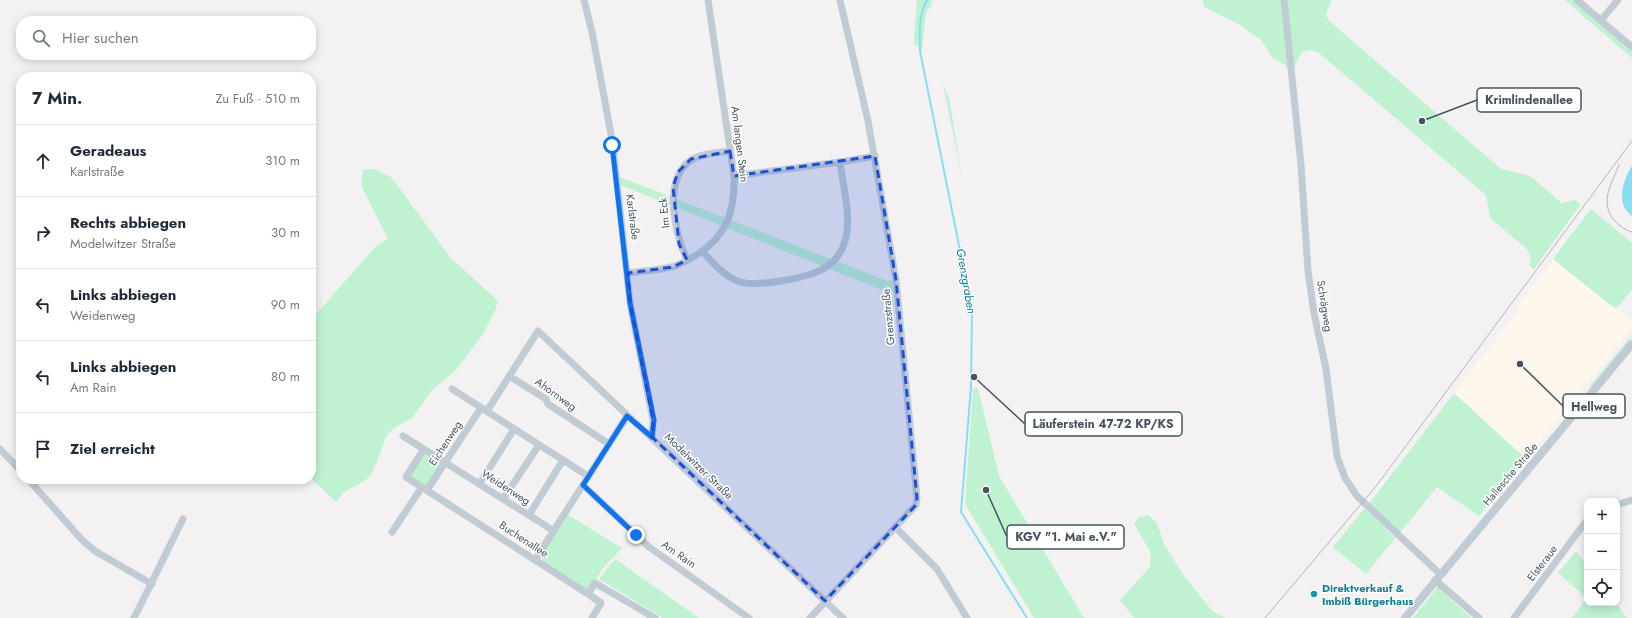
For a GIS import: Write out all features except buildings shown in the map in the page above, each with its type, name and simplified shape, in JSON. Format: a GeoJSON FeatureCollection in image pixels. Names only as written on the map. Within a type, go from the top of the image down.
{"type":"FeatureCollection","features":[{"type":"Feature","properties":{"kind":"street","name":"Karlstraße"},"geometry":{"type":"LineString","coordinates":[[584,0],[592,32],[612,145],[628,272],[630,303],[654,420],[652,437]]}},
{"type":"Feature","properties":{"kind":"street","name":"Am langen Stein"},"geometry":{"type":"LineString","coordinates":[[628,272],[673,267],[703,252],[718,236],[730,217],[734,198],[734,176],[708,0]]}},
{"type":"Feature","properties":{"kind":"street","name":"Grenzstraße"},"geometry":{"type":"LineString","coordinates":[[810,618],[916,505],[917,498],[896,286],[875,156],[862,92],[840,0]]}},
{"type":"Feature","properties":{"kind":"street","name":"Schrägweg"},"geometry":{"type":"LineString","coordinates":[[1284,0],[1301,165],[1308,271],[1314,313],[1326,369],[1337,456],[1345,478],[1357,496],[1438,577]]}},
{"type":"Feature","properties":{"kind":"street"},"geometry":{"type":"LineString","coordinates":[[1577,0],[1632,48]]}},
{"type":"Feature","properties":{"kind":"street"},"geometry":{"type":"LineString","coordinates":[[1601,20],[1618,0]]}},
{"type":"Feature","properties":{"kind":"street","name":"Im Eck"},"geometry":{"type":"LineString","coordinates":[[687,260],[679,244],[676,223],[673,187],[678,172],[692,159],[708,154],[730,151]]}},
{"type":"Feature","properties":{"kind":"street"},"geometry":{"type":"LineString","coordinates":[[734,176],[875,156]]}},
{"type":"Feature","properties":{"kind":"street"},"geometry":{"type":"LineString","coordinates":[[703,252],[721,271],[738,282],[756,284],[813,274],[826,268],[844,245],[848,230],[840,162]]}},
{"type":"Feature","properties":{"kind":"street","name":"Modelwitzer Straße"},"geometry":{"type":"LineString","coordinates":[[538,331],[843,618]]}},
{"type":"Feature","properties":{"kind":"street","name":"Eichenweg"},"geometry":{"type":"LineString","coordinates":[[392,532],[509,376],[538,331]]}},
{"type":"Feature","properties":{"kind":"street","name":"Hallesche Straße"},"geometry":{"type":"LineString","coordinates":[[1405,618],[1632,344]]}},
{"type":"Feature","properties":{"kind":"street","name":"Ahornweg"},"geometry":{"type":"LineString","coordinates":[[509,376],[546,399],[548,404],[609,444]]}},
{"type":"Feature","properties":{"kind":"street"},"geometry":{"type":"LineString","coordinates":[[452,389],[588,476]]}},
{"type":"Feature","properties":{"kind":"street"},"geometry":{"type":"LineString","coordinates":[[535,560],[627,416]]}},
{"type":"Feature","properties":{"kind":"street"},"geometry":{"type":"LineString","coordinates":[[480,483],[514,429]]}},
{"type":"Feature","properties":{"kind":"street"},"geometry":{"type":"LineString","coordinates":[[403,436],[445,462]]}},
{"type":"Feature","properties":{"kind":"street"},"geometry":{"type":"LineString","coordinates":[[504,499],[539,445]]}},
{"type":"Feature","properties":{"kind":"street","name":"Buchenallee"},"geometry":{"type":"LineString","coordinates":[[424,449],[406,477],[601,603],[592,618]]}},
{"type":"Feature","properties":{"kind":"street"},"geometry":{"type":"LineString","coordinates":[[0,450],[16,466]]}},
{"type":"Feature","properties":{"kind":"street"},"geometry":{"type":"LineString","coordinates":[[529,515],[563,460]]}},
{"type":"Feature","properties":{"kind":"street","name":"Weidenweg"},"geometry":{"type":"LineString","coordinates":[[445,462],[554,531]]}},
{"type":"Feature","properties":{"kind":"street"},"geometry":{"type":"LineString","coordinates":[[32,484],[83,542],[95,551],[152,584]]}},
{"type":"Feature","properties":{"kind":"street","name":"Am Rain"},"geometry":{"type":"LineString","coordinates":[[583,485],[649,546],[749,618]]}},
{"type":"Feature","properties":{"kind":"street"},"geometry":{"type":"LineString","coordinates":[[1620,505],[1632,500]]}},
{"type":"Feature","properties":{"kind":"street"},"geometry":{"type":"LineString","coordinates":[[134,618],[183,519]]}},
{"type":"Feature","properties":{"kind":"street","name":"Elsteraue"},"geometry":{"type":"LineString","coordinates":[[1514,618],[1584,524]]}},
{"type":"Feature","properties":{"kind":"street"},"geometry":{"type":"LineString","coordinates":[[895,527],[937,569],[967,618]]}},
{"type":"Feature","properties":{"kind":"street"},"geometry":{"type":"LineString","coordinates":[[1438,577],[1479,618]]}},
{"type":"Feature","properties":{"kind":"street"},"geometry":{"type":"LineString","coordinates":[[588,594],[595,583],[656,618]]}},
{"type":"Feature","properties":{"kind":"highlighted area"},"geometry":{"type":"Polygon","coordinates":[[[730,151],[734,176],[875,156],[896,280],[917,498],[916,505],[825,601],[652,437],[653,420],[630,303],[628,273],[673,267],[687,260],[679,244],[673,187],[678,172],[691,159],[730,151]]]}},
{"type":"Feature","properties":{"kind":"shaded area"},"geometry":{"type":"Polygon","coordinates":[[[1554,260],[1632,322],[1632,328],[1526,459],[1454,393],[1517,313],[1519,304],[1554,260]]]}},
{"type":"Feature","properties":{"kind":"green space"},"geometry":{"type":"Polygon","coordinates":[[[917,0],[932,0],[931,6],[926,12],[922,50],[914,44],[917,0]]]}},
{"type":"Feature","properties":{"kind":"green space"},"geometry":{"type":"Polygon","coordinates":[[[1203,0],[1332,0],[1326,13],[1328,20],[1501,169],[1530,176],[1562,203],[1575,200],[1581,204],[1534,269],[1529,265],[1531,259],[1527,249],[1490,218],[1486,195],[1319,53],[1308,50],[1301,54],[1296,63],[1293,74],[1289,72],[1285,65],[1272,57],[1261,40],[1240,25],[1204,7],[1203,0]]]}},
{"type":"Feature","properties":{"kind":"green space"},"geometry":{"type":"Polygon","coordinates":[[[1565,0],[1572,0],[1632,51],[1632,58],[1565,0]]]}},
{"type":"Feature","properties":{"kind":"green space"},"geometry":{"type":"Polygon","coordinates":[[[943,85],[949,98],[962,176],[943,85]]]}},
{"type":"Feature","properties":{"kind":"green space"},"geometry":{"type":"Polygon","coordinates":[[[375,169],[391,177],[450,257],[449,259],[453,260],[498,301],[495,311],[483,334],[456,370],[432,390],[413,417],[394,428],[387,435],[373,471],[367,479],[343,493],[336,502],[316,483],[316,314],[376,246],[388,239],[361,185],[363,170],[375,169]]]}},
{"type":"Feature","properties":{"kind":"green space"},"geometry":{"type":"Polygon","coordinates":[[[617,176],[888,281],[896,280],[897,291],[884,291],[618,184],[617,176]]]}},
{"type":"Feature","properties":{"kind":"green space"},"geometry":{"type":"Polygon","coordinates":[[[1591,209],[1632,243],[1632,289],[1618,307],[1613,307],[1554,260],[1555,256],[1591,209]]]}},
{"type":"Feature","properties":{"kind":"green space"},"geometry":{"type":"Polygon","coordinates":[[[1632,335],[1630,341],[1592,387],[1590,386],[1632,335]]]}},
{"type":"Feature","properties":{"kind":"green space"},"geometry":{"type":"Polygon","coordinates":[[[978,388],[999,476],[1084,618],[1034,618],[965,504],[973,389],[978,388]]]}},
{"type":"Feature","properties":{"kind":"green space"},"geometry":{"type":"Polygon","coordinates":[[[1454,393],[1526,459],[1479,516],[1437,487],[1399,534],[1369,504],[1454,393]]]}},
{"type":"Feature","properties":{"kind":"green space"},"geometry":{"type":"Polygon","coordinates":[[[427,454],[439,462],[440,466],[429,484],[424,485],[411,477],[411,473],[423,455],[427,454]]]}},
{"type":"Feature","properties":{"kind":"green space"},"geometry":{"type":"Polygon","coordinates":[[[1365,508],[1395,538],[1366,574],[1333,547],[1365,508]]]}},
{"type":"Feature","properties":{"kind":"green space"},"geometry":{"type":"Polygon","coordinates":[[[568,515],[622,548],[603,568],[589,591],[542,561],[542,554],[568,515]]]}},
{"type":"Feature","properties":{"kind":"green space"},"geometry":{"type":"Polygon","coordinates":[[[1148,515],[1157,523],[1164,544],[1184,576],[1213,612],[1226,618],[1134,618],[1120,600],[1150,567],[1151,553],[1134,524],[1139,517],[1148,515]]]}},
{"type":"Feature","properties":{"kind":"green space"},"geometry":{"type":"Polygon","coordinates":[[[1576,551],[1584,562],[1584,595],[1558,573],[1576,551]]]}},
{"type":"Feature","properties":{"kind":"green space"},"geometry":{"type":"Polygon","coordinates":[[[615,559],[699,618],[663,618],[599,579],[615,559]]]}},
{"type":"Feature","properties":{"kind":"green space"},"geometry":{"type":"Polygon","coordinates":[[[1438,587],[1471,618],[1413,618],[1438,587]]]}},
{"type":"Feature","properties":{"kind":"green space"},"geometry":{"type":"Polygon","coordinates":[[[1584,602],[1584,606],[1618,606],[1627,618],[1572,618],[1584,602]]]}},
{"type":"Feature","properties":{"kind":"water"},"geometry":{"type":"Polygon","coordinates":[[[1632,166],[1632,216],[1624,205],[1622,192],[1626,178],[1632,166]]]}},
{"type":"Feature","properties":{"kind":"waterway","name":"Grenzgraben"},"geometry":{"type":"LineString","coordinates":[[927,0],[921,19],[920,51],[972,310],[971,387],[961,512],[1027,618]]}},
{"type":"Feature","properties":{"kind":"tram line"},"geometry":{"type":"LineString","coordinates":[[1265,618],[1377,485],[1632,141]]}},
{"type":"Feature","properties":{"kind":"tram line"},"geometry":{"type":"LineString","coordinates":[[1619,165],[1608,192],[1607,206],[1614,220],[1622,228],[1632,232]]}},
{"type":"Feature","properties":{"kind":"place","name":"Krimlindenallee"},"geometry":{"type":"Point","coordinates":[1422,121]}},
{"type":"Feature","properties":{"kind":"place","name":"Hellweg"},"geometry":{"type":"Point","coordinates":[1520,364]}},
{"type":"Feature","properties":{"kind":"place","name":"Läuferstein 47-72 KP/KS"},"geometry":{"type":"Point","coordinates":[974,377]}},
{"type":"Feature","properties":{"kind":"place","name":"KGV \"1. Mai e.V.\""},"geometry":{"type":"Point","coordinates":[986,490]}},
{"type":"Feature","properties":{"kind":"place","name":"Direktverkauf & Imbiß Bürgerhaus"},"geometry":{"type":"Point","coordinates":[1314,594]}},
{"type":"Feature","properties":{"kind":"route"},"geometry":{"type":"LineString","coordinates":[[612,145],[628,272],[630,303],[654,420],[652,437],[627,416],[583,485],[636,535]]}}]}
